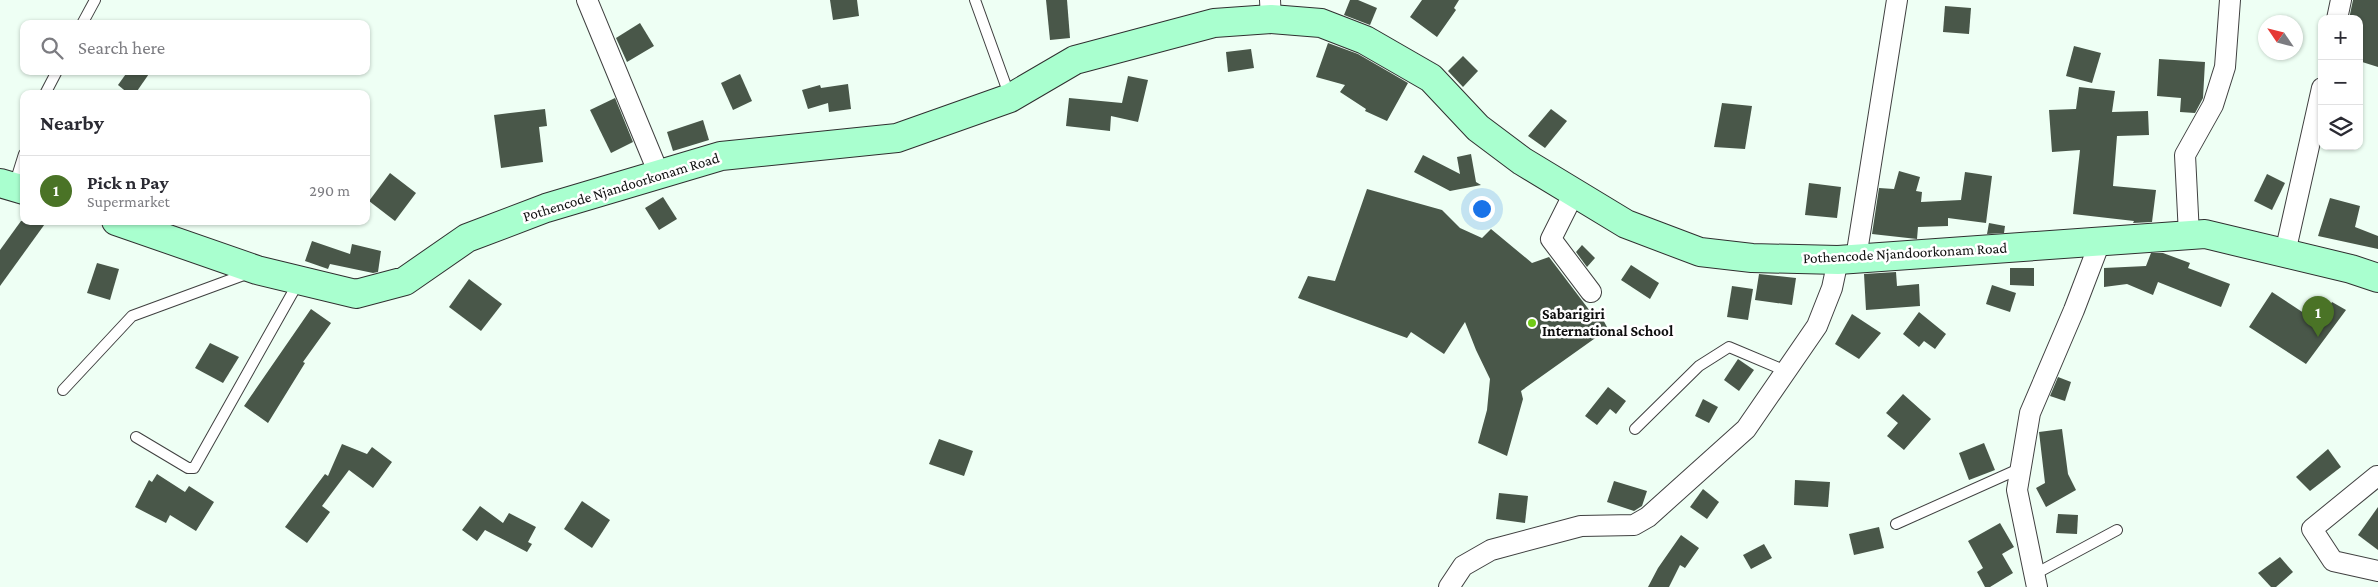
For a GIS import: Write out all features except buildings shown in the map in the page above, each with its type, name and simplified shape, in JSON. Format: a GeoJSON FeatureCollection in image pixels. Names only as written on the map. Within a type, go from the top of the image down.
{"type":"FeatureCollection","features":[{"type":"Feature","properties":{"kind":"main road","name":"Pothencode Njandoorkonam Road"},"geometry":{"type":"LineString","coordinates":[[128,225],[257,270],[356,294],[404,281],[467,238],[546,208],[721,156],[897,138],[1010,98],[1075,60],[1270,10],[1321,23],[1366,40],[1431,78],[1478,128],[1522,160],[1626,224],[1700,252],[1752,258],[1847,259],[2205,234],[2351,269],[2378,278]]}},
{"type":"Feature","properties":{"kind":"street"},"geometry":{"type":"LineString","coordinates":[[587,0],[659,174]]}},
{"type":"Feature","properties":{"kind":"street"},"geometry":{"type":"LineString","coordinates":[[1449,587],[1463,566],[1491,550],[1581,526],[1634,525],[1648,517],[1746,429],[1817,326],[1832,288],[1847,259],[1896,0]]}},
{"type":"Feature","properties":{"kind":"street"},"geometry":{"type":"LineString","coordinates":[[2189,235],[2185,155],[2213,105],[2225,67],[2230,0]]}},
{"type":"Feature","properties":{"kind":"street"},"geometry":{"type":"LineString","coordinates":[[2338,15],[2341,0]]}},
{"type":"Feature","properties":{"kind":"street"},"geometry":{"type":"LineString","coordinates":[[2286,253],[2318,105]]}},
{"type":"Feature","properties":{"kind":"street"},"geometry":{"type":"LineString","coordinates":[[1574,193],[1551,239],[1584,280],[1591,292]]}},
{"type":"Feature","properties":{"kind":"street"},"geometry":{"type":"LineString","coordinates":[[2036,580],[2017,490],[2030,414],[2074,310],[2100,242]]}},
{"type":"Feature","properties":{"kind":"street"},"geometry":{"type":"LineString","coordinates":[[2377,476],[2312,529],[2334,561],[2378,571]]}},
{"type":"Feature","properties":{"kind":"lane"},"geometry":{"type":"LineString","coordinates":[[84,20],[94,0]]}},
{"type":"Feature","properties":{"kind":"lane"},"geometry":{"type":"LineString","coordinates":[[975,0],[1010,98]]}},
{"type":"Feature","properties":{"kind":"lane"},"geometry":{"type":"LineString","coordinates":[[47,90],[55,75]]}},
{"type":"Feature","properties":{"kind":"lane"},"geometry":{"type":"LineString","coordinates":[[12,187],[20,165]]}},
{"type":"Feature","properties":{"kind":"lane"},"geometry":{"type":"LineString","coordinates":[[63,390],[132,316],[257,270]]}},
{"type":"Feature","properties":{"kind":"lane"},"geometry":{"type":"LineString","coordinates":[[136,437],[188,468],[194,468],[299,280]]}},
{"type":"Feature","properties":{"kind":"lane"},"geometry":{"type":"LineString","coordinates":[[1635,429],[1699,366],[1729,348],[1786,371]]}},
{"type":"Feature","properties":{"kind":"lane"},"geometry":{"type":"LineString","coordinates":[[1896,524],[2021,468]]}},
{"type":"Feature","properties":{"kind":"lane"},"geometry":{"type":"LineString","coordinates":[[2036,580],[2117,530]]}},
{"type":"Feature","properties":{"kind":"place","name":"Sabarigiri International School"},"geometry":{"type":"Point","coordinates":[1532,323]}},
{"type":"Feature","properties":{"kind":"place","name":"Pick n Pay"},"geometry":{"type":"Point","coordinates":[2318,337]}}]}
